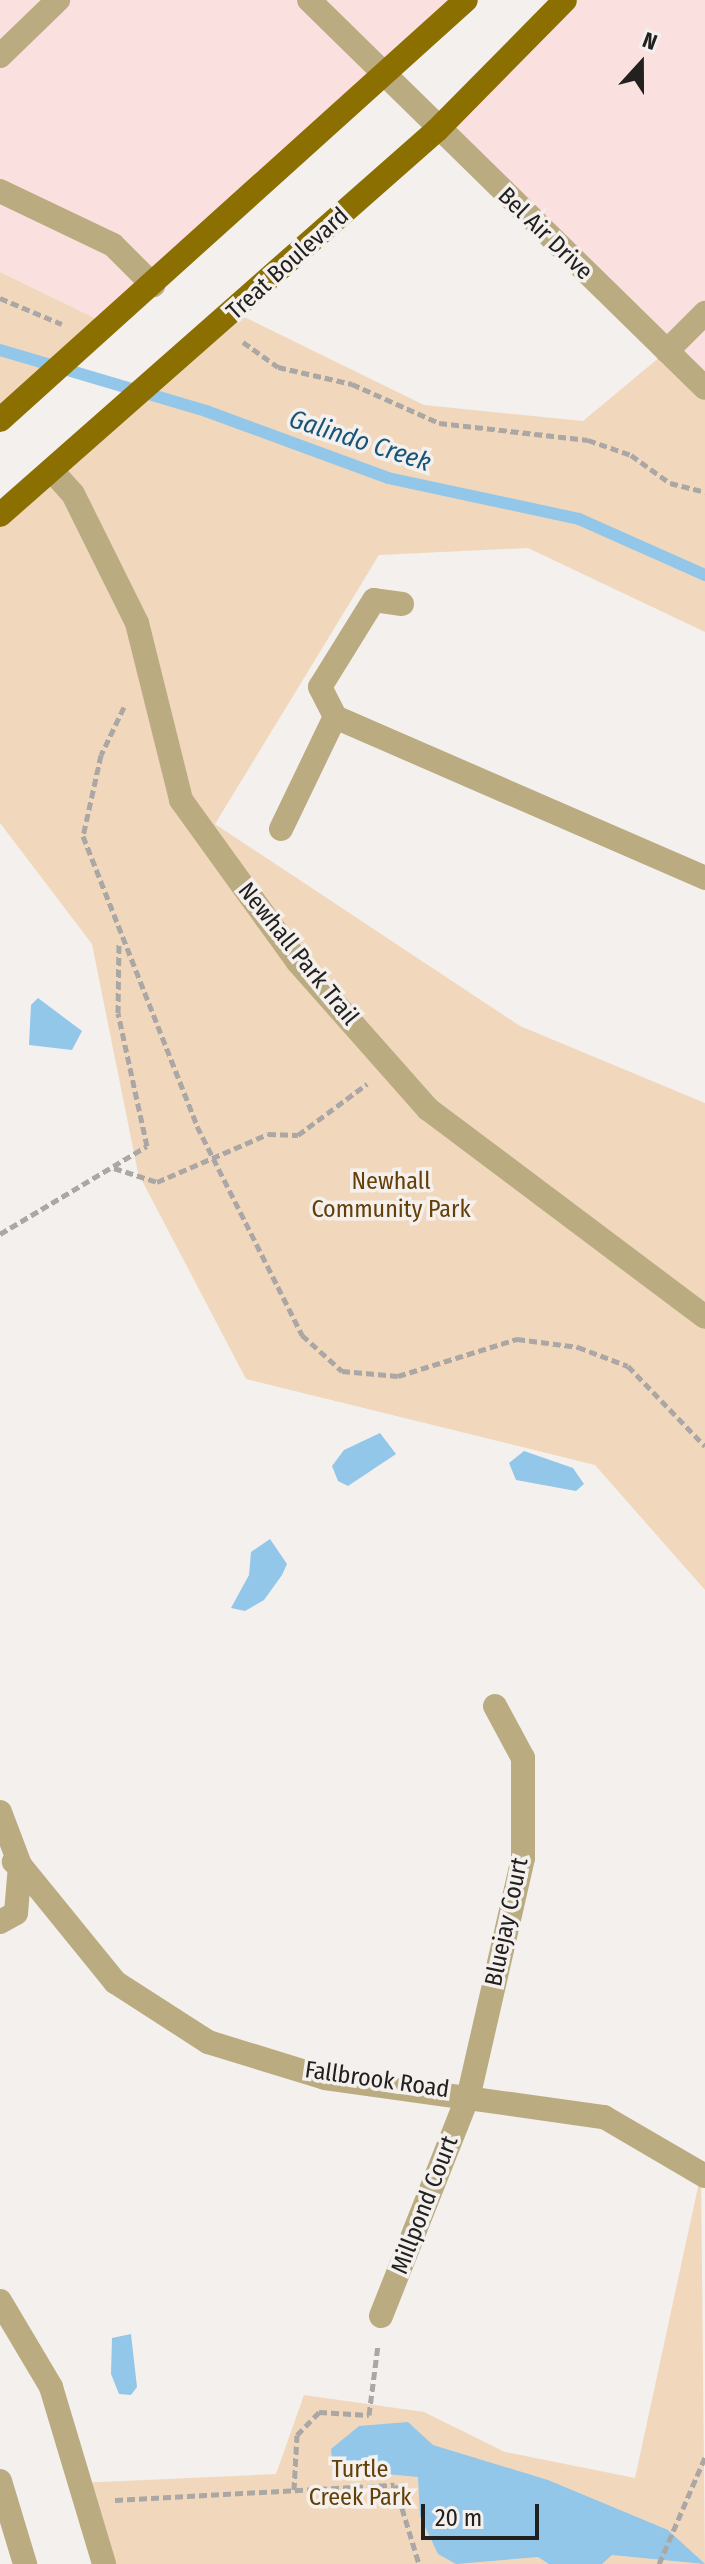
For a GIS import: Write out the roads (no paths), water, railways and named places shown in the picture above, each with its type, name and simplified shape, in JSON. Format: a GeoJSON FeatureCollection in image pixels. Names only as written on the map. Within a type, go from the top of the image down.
{"type":"FeatureCollection","features":[{"type":"Feature","properties":{"kind":"main road"},"geometry":{"type":"LineString","coordinates":[[0,420],[89,346],[153,285],[385,80],[466,0]]}},
{"type":"Feature","properties":{"kind":"main road","name":"Treat Boulevard"},"geometry":{"type":"LineString","coordinates":[[0,515],[54,473],[160,380],[437,130],[565,0]]}},
{"type":"Feature","properties":{"kind":"street"},"geometry":{"type":"LineString","coordinates":[[0,56],[58,0]]}},
{"type":"Feature","properties":{"kind":"street","name":"Bel Air Drive"},"geometry":{"type":"LineString","coordinates":[[309,0],[385,80],[705,388]]}},
{"type":"Feature","properties":{"kind":"street"},"geometry":{"type":"LineString","coordinates":[[0,191],[113,245],[153,285]]}},
{"type":"Feature","properties":{"kind":"street"},"geometry":{"type":"LineString","coordinates":[[667,351],[705,313]]}},
{"type":"Feature","properties":{"kind":"street","name":"Newhall Park Trail"},"geometry":{"type":"LineString","coordinates":[[54,473],[73,494],[148,659],[181,800],[297,961],[428,1109],[705,1317]]}},
{"type":"Feature","properties":{"kind":"street"},"geometry":{"type":"LineString","coordinates":[[402,604],[374,600],[320,687],[335,717],[705,878]]}},
{"type":"Feature","properties":{"kind":"street"},"geometry":{"type":"LineString","coordinates":[[281,829],[335,717]]}},
{"type":"Feature","properties":{"kind":"street","name":"Bluejay Court"},"geometry":{"type":"LineString","coordinates":[[469,2094],[523,1858],[523,1758],[495,1706]]}},
{"type":"Feature","properties":{"kind":"street","name":"Fallbrook Road"},"geometry":{"type":"LineString","coordinates":[[0,1812],[10,1861],[115,1982],[208,2042],[325,2078],[469,2094],[604,2117],[705,2176]]}},
{"type":"Feature","properties":{"kind":"street"},"geometry":{"type":"LineString","coordinates":[[0,1922],[16,1913],[10,1861]]}},
{"type":"Feature","properties":{"kind":"street","name":"Millpond Court"},"geometry":{"type":"LineString","coordinates":[[381,2316],[469,2094]]}},
{"type":"Feature","properties":{"kind":"street"},"geometry":{"type":"LineString","coordinates":[[0,2301],[51,2387],[104,2564]]}},
{"type":"Feature","properties":{"kind":"street"},"geometry":{"type":"LineString","coordinates":[[0,2481],[25,2564]]}},
{"type":"Feature","properties":{"kind":"water"},"geometry":{"type":"Polygon","coordinates":[[[38,998],[82,1031],[72,1050],[29,1045],[31,1005],[38,998]]]}},
{"type":"Feature","properties":{"kind":"water"},"geometry":{"type":"Polygon","coordinates":[[[380,1433],[396,1454],[348,1486],[338,1481],[332,1466],[344,1450],[380,1433]]]}},
{"type":"Feature","properties":{"kind":"water"},"geometry":{"type":"Polygon","coordinates":[[[524,1451],[573,1468],[584,1484],[576,1491],[516,1480],[509,1463],[524,1451]]]}},
{"type":"Feature","properties":{"kind":"water"},"geometry":{"type":"Polygon","coordinates":[[[270,1539],[287,1564],[282,1575],[264,1600],[245,1611],[231,1608],[249,1575],[251,1552],[270,1539]]]}},
{"type":"Feature","properties":{"kind":"water"},"geometry":{"type":"Polygon","coordinates":[[[131,2334],[137,2387],[131,2395],[119,2394],[111,2374],[112,2338],[131,2334]]]}},
{"type":"Feature","properties":{"kind":"water"},"geometry":{"type":"Polygon","coordinates":[[[408,2422],[433,2445],[548,2480],[668,2530],[705,2564],[612,2555],[602,2564],[549,2564],[538,2557],[456,2564],[438,2554],[420,2516],[418,2477],[333,2469],[331,2449],[359,2426],[408,2422]]]}},
{"type":"Feature","properties":{"kind":"waterway","name":"Galindo Creek"},"geometry":{"type":"LineString","coordinates":[[0,350],[206,411],[388,478],[579,519],[705,575]]}},
{"type":"Feature","properties":{"kind":"park label","name":"Newhall Community Park"},"geometry":{"type":"Point","coordinates":[391,1196]}},
{"type":"Feature","properties":{"kind":"park label","name":"Turtle Creek Park"},"geometry":{"type":"Point","coordinates":[360,2484]}}]}
